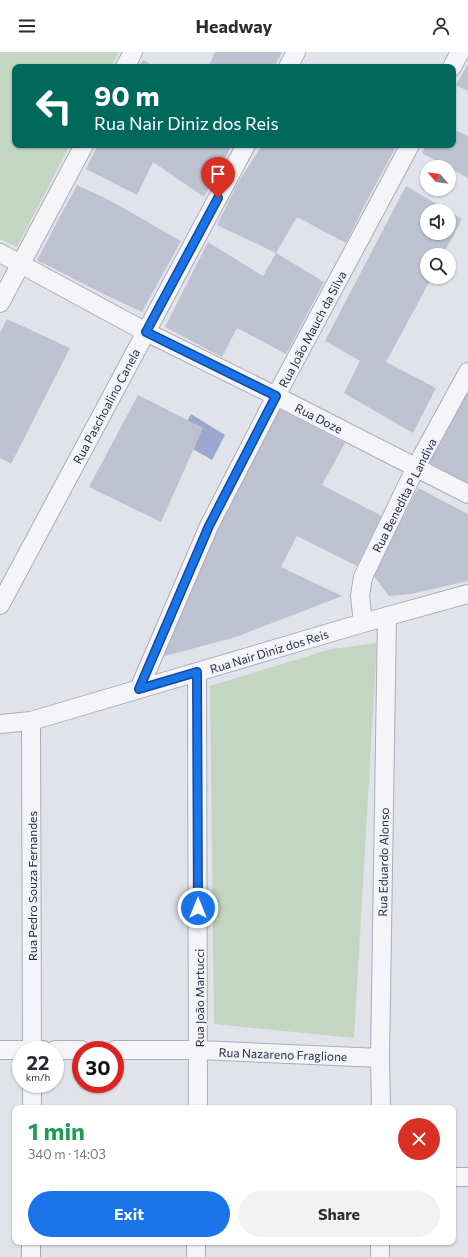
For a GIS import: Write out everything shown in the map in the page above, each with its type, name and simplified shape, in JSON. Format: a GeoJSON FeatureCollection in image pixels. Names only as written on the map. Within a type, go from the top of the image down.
{"type":"FeatureCollection","features":[{"type":"Feature","properties":{"kind":"street"},"geometry":{"type":"LineString","coordinates":[[127,64],[133,52]]}},
{"type":"Feature","properties":{"kind":"street"},"geometry":{"type":"LineString","coordinates":[[290,64],[296,52]]}},
{"type":"Feature","properties":{"kind":"street"},"geometry":{"type":"LineString","coordinates":[[454,64],[460,52]]}},
{"type":"Feature","properties":{"kind":"street"},"geometry":{"type":"LineString","coordinates":[[0,303],[82,148]]}},
{"type":"Feature","properties":{"kind":"street","name":"Rua Paschoalino Canela"},"geometry":{"type":"LineString","coordinates":[[0,604],[244,148]]}},
{"type":"Feature","properties":{"kind":"street","name":"Rua João Mauch da Silva"},"geometry":{"type":"LineString","coordinates":[[139,689],[209,526],[276,396],[408,148]]}},
{"type":"Feature","properties":{"kind":"street","name":"Rua Doze"},"geometry":{"type":"LineString","coordinates":[[0,253],[146,332],[276,396],[468,494]]}},
{"type":"Feature","properties":{"kind":"street","name":"Rua Benedita P Landiva"},"geometry":{"type":"LineString","coordinates":[[363,622],[360,596],[363,577],[416,467],[468,372]]}},
{"type":"Feature","properties":{"kind":"street","name":"Rua Nair Diniz dos Reis"},"geometry":{"type":"LineString","coordinates":[[0,724],[31,721],[363,622],[468,594]]}},
{"type":"Feature","properties":{"kind":"street","name":"Rua Eduardo Alonso"},"geometry":{"type":"LineString","coordinates":[[381,1105],[380,1058],[387,616]]}},
{"type":"Feature","properties":{"kind":"street","name":"Rua João Martucci"},"geometry":{"type":"LineString","coordinates":[[197,672],[198,1105]]}},
{"type":"Feature","properties":{"kind":"street","name":"Rua Pedro Souza Fernandes"},"geometry":{"type":"LineString","coordinates":[[31,721],[32,1041]]}},
{"type":"Feature","properties":{"kind":"street"},"geometry":{"type":"LineString","coordinates":[[0,1050],[12,1050]]}},
{"type":"Feature","properties":{"kind":"street","name":"Rua Nazareno Fraglione"},"geometry":{"type":"LineString","coordinates":[[124,1050],[199,1050],[380,1058]]}},
{"type":"Feature","properties":{"kind":"street"},"geometry":{"type":"LineString","coordinates":[[32,1093],[32,1105]]}},
{"type":"Feature","properties":{"kind":"street"},"geometry":{"type":"LineString","coordinates":[[456,1177],[468,1177]]}},
{"type":"Feature","properties":{"kind":"street"},"geometry":{"type":"LineString","coordinates":[[31,1245],[31,1257]]}},
{"type":"Feature","properties":{"kind":"street"},"geometry":{"type":"LineString","coordinates":[[196,1245],[196,1257]]}},
{"type":"Feature","properties":{"kind":"street"},"geometry":{"type":"LineString","coordinates":[[380,1245],[380,1257]]}},
{"type":"Feature","properties":{"kind":"green space"},"geometry":{"type":"Polygon","coordinates":[[[0,52],[119,52],[113,64],[12,64],[12,148],[68,148],[17,247],[0,239],[0,52]]]}},
{"type":"Feature","properties":{"kind":"green space"},"geometry":{"type":"Polygon","coordinates":[[[377,643],[354,1038],[214,1024],[210,686],[331,649],[377,643]]]}},
{"type":"Feature","properties":{"kind":"water"},"geometry":{"type":"Polygon","coordinates":[[[191,414],[225,435],[212,460],[177,440],[191,414]]]}},
{"type":"Feature","properties":{"kind":"building"},"geometry":{"type":"Polygon","coordinates":[[[215,52],[282,52],[276,64],[209,64],[215,52]]]}},
{"type":"Feature","properties":{"kind":"building"},"geometry":{"type":"Polygon","coordinates":[[[143,60],[150,64],[141,64],[143,60]]]}},
{"type":"Feature","properties":{"kind":"building"},"geometry":{"type":"Polygon","coordinates":[[[468,64],[468,91],[456,85],[468,64]]]}},
{"type":"Feature","properties":{"kind":"building"},"geometry":{"type":"Polygon","coordinates":[[[456,130],[468,136],[468,178],[456,171],[456,160],[435,160],[422,153],[424,148],[456,148],[456,130]]]}},
{"type":"Feature","properties":{"kind":"building"},"geometry":{"type":"Polygon","coordinates":[[[96,148],[230,148],[204,197],[153,162],[137,195],[86,169],[96,148]]]}},
{"type":"Feature","properties":{"kind":"building"},"geometry":{"type":"Polygon","coordinates":[[[260,148],[395,148],[346,243],[297,217],[276,253],[217,225],[236,186],[260,148]]]}},
{"type":"Feature","properties":{"kind":"building"},"geometry":{"type":"Polygon","coordinates":[[[77,185],[109,200],[181,241],[142,312],[37,260],[77,185]]]}},
{"type":"Feature","properties":{"kind":"building"},"geometry":{"type":"Polygon","coordinates":[[[406,186],[420,194],[420,196],[423,196],[437,204],[420,204],[420,240],[451,240],[447,248],[420,248],[420,284],[428,284],[386,362],[436,388],[413,433],[344,393],[360,361],[325,341],[406,186]]]}},
{"type":"Feature","properties":{"kind":"building"},"geometry":{"type":"Polygon","coordinates":[[[456,215],[462,219],[456,230],[456,215]]]}},
{"type":"Feature","properties":{"kind":"building"},"geometry":{"type":"Polygon","coordinates":[[[208,242],[263,276],[276,253],[324,282],[286,354],[237,328],[222,357],[165,327],[208,242]]]}},
{"type":"Feature","properties":{"kind":"building"},"geometry":{"type":"Polygon","coordinates":[[[7,319],[70,348],[11,464],[0,458],[0,333],[7,319]]]}},
{"type":"Feature","properties":{"kind":"building"},"geometry":{"type":"Polygon","coordinates":[[[468,388],[468,484],[426,461],[468,388]]]}},
{"type":"Feature","properties":{"kind":"building"},"geometry":{"type":"Polygon","coordinates":[[[138,395],[203,428],[161,522],[89,487],[138,395]]]}},
{"type":"Feature","properties":{"kind":"building"},"geometry":{"type":"Polygon","coordinates":[[[279,409],[345,443],[322,485],[382,516],[357,566],[297,536],[281,567],[342,596],[236,637],[161,657],[229,505],[279,409]]]}},
{"type":"Feature","properties":{"kind":"building"},"geometry":{"type":"Polygon","coordinates":[[[418,488],[468,514],[468,581],[411,594],[389,596],[373,575],[418,488]]]}},
{"type":"Feature","properties":{"kind":"route"},"geometry":{"type":"LineString","coordinates":[[198,908],[197,672],[139,689],[209,526],[276,396],[146,332],[218,198]]}}]}
